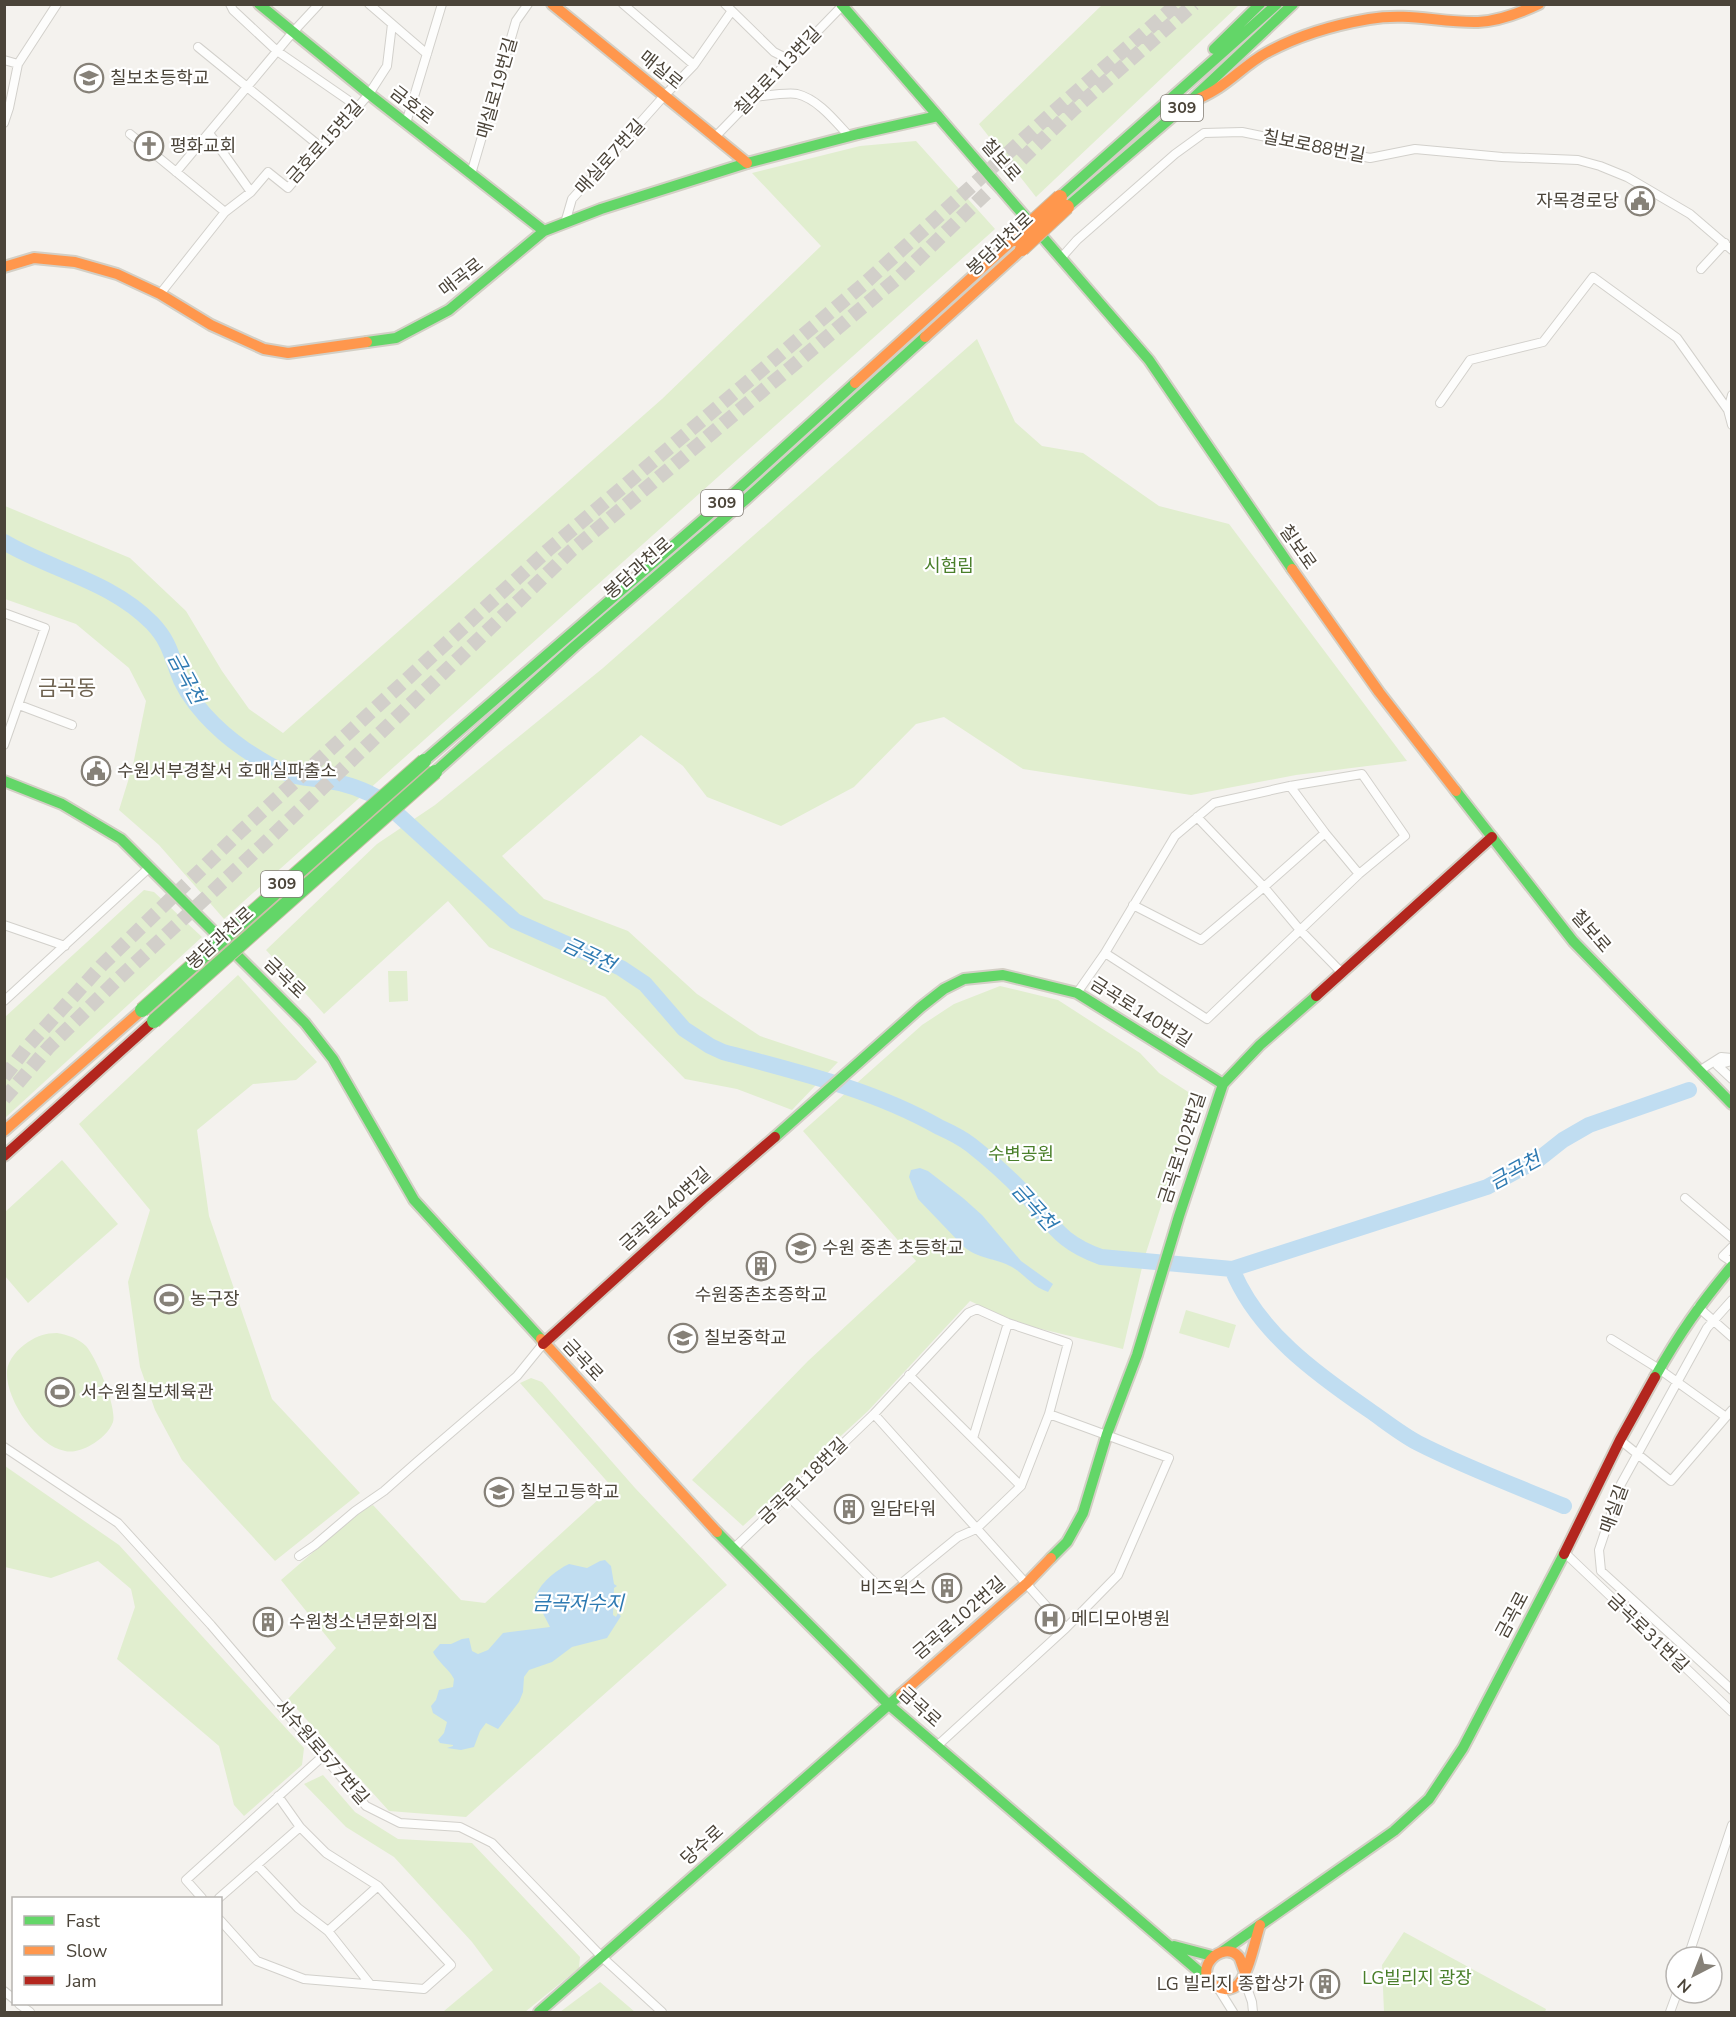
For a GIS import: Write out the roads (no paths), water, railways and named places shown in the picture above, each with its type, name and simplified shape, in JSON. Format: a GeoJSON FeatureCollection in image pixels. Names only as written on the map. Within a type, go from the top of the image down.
{"type":"FeatureCollection","features":[{"type":"Feature","properties":{"kind":"main road","name":"금호로"},"geometry":{"type":"LineString","coordinates":[[259,4],[369,94],[544,231]]}},
{"type":"Feature","properties":{"kind":"main road","name":"매실로"},"geometry":{"type":"LineString","coordinates":[[552,4],[747,163]]}},
{"type":"Feature","properties":{"kind":"main road"},"geometry":{"type":"LineString","coordinates":[[1182,99],[1204,59],[1260,4]]}},
{"type":"Feature","properties":{"kind":"main road","name":"봉담과천로"},"geometry":{"type":"LineString","coordinates":[[1182,99],[1277,4]]}},
{"type":"Feature","properties":{"kind":"main road","name":"봉담과천로"},"geometry":{"type":"LineString","coordinates":[[4,1156],[575,646],[753,494],[1064,202],[1293,4]]}},
{"type":"Feature","properties":{"kind":"main road"},"geometry":{"type":"LineString","coordinates":[[1182,99],[1215,90],[1255,59],[1300,38],[1333,29],[1384,17],[1423,17],[1472,22],[1497,20],[1519,15],[1539,4]]}},
{"type":"Feature","properties":{"kind":"main road","name":"칠보로"},"geometry":{"type":"LineString","coordinates":[[841,5],[1149,360],[1292,570],[1379,692],[1573,941],[1731,1104]]}},
{"type":"Feature","properties":{"kind":"main road","name":"매곡로"},"geometry":{"type":"LineString","coordinates":[[4,267],[34,258],[75,262],[117,274],[160,294],[211,325],[264,349],[288,353],[396,338],[449,310],[544,231],[601,209],[747,163],[849,136],[938,116]]}},
{"type":"Feature","properties":{"kind":"main road","name":"봉담과천로"},"geometry":{"type":"LineString","coordinates":[[4,1131],[424,760],[1018,244]]}},
{"type":"Feature","properties":{"kind":"main road","name":"금곡로"},"geometry":{"type":"LineString","coordinates":[[4,781],[62,804],[122,839],[305,1023],[333,1059],[414,1200],[543,1344],[734,1549],[888,1704],[1171,1945],[1213,1984]]}},
{"type":"Feature","properties":{"kind":"main road","name":"금곡로102번길"},"geometry":{"type":"LineString","coordinates":[[888,1704],[1027,1583],[1067,1542],[1083,1513],[1107,1434],[1137,1354],[1152,1300],[1223,1084],[1260,1045],[1492,837]]}},
{"type":"Feature","properties":{"kind":"main road","name":"금곡로140번길"},"geometry":{"type":"LineString","coordinates":[[543,1344],[921,1006],[944,989],[964,979],[1003,975],[1077,993],[1223,1084]]}},
{"type":"Feature","properties":{"kind":"main road","name":"금곡로"},"geometry":{"type":"LineString","coordinates":[[1171,1945],[1217,1954],[1394,1831],[1429,1799],[1463,1748],[1659,1368],[1677,1337],[1731,1264]]}},
{"type":"Feature","properties":{"kind":"main road","name":"당수로"},"geometry":{"type":"LineString","coordinates":[[539,2013],[888,1704]]}},
{"type":"Feature","properties":{"kind":"main road"},"geometry":{"type":"LineString","coordinates":[[1244,1973],[1238,1956],[1231,1952],[1217,1954],[1206,1967],[1213,1984],[1230,1989],[1236,1986],[1244,1973],[1260,1926]]}},
{"type":"Feature","properties":{"kind":"street"},"geometry":{"type":"LineString","coordinates":[[4,123],[18,64],[57,4]]}},
{"type":"Feature","properties":{"kind":"street"},"geometry":{"type":"LineString","coordinates":[[230,4],[233,10],[277,51],[358,107]]}},
{"type":"Feature","properties":{"kind":"street"},"geometry":{"type":"LineString","coordinates":[[176,172],[319,4]]}},
{"type":"Feature","properties":{"kind":"street"},"geometry":{"type":"LineString","coordinates":[[369,4],[427,54]]}},
{"type":"Feature","properties":{"kind":"street"},"geometry":{"type":"LineString","coordinates":[[406,123],[442,4]]}},
{"type":"Feature","properties":{"kind":"street","name":"매실로19번길"},"geometry":{"type":"LineString","coordinates":[[471,174],[516,21],[528,4]]}},
{"type":"Feature","properties":{"kind":"street"},"geometry":{"type":"LineString","coordinates":[[623,4],[694,65]]}},
{"type":"Feature","properties":{"kind":"street"},"geometry":{"type":"LineString","coordinates":[[725,4],[774,52],[790,60]]}},
{"type":"Feature","properties":{"kind":"street","name":"칠보로113번길"},"geometry":{"type":"LineString","coordinates":[[715,137],[841,5]]}},
{"type":"Feature","properties":{"kind":"street","name":"매실로7번길"},"geometry":{"type":"LineString","coordinates":[[565,223],[572,199],[694,65],[731,12]]}},
{"type":"Feature","properties":{"kind":"street","name":"금호로15번길"},"geometry":{"type":"LineString","coordinates":[[160,294],[225,212],[251,192],[268,172],[288,188],[358,107],[387,66],[393,24]]}},
{"type":"Feature","properties":{"kind":"street"},"geometry":{"type":"LineString","coordinates":[[198,47],[322,148]]}},
{"type":"Feature","properties":{"kind":"street"},"geometry":{"type":"LineString","coordinates":[[4,60],[18,64]]}},
{"type":"Feature","properties":{"kind":"street"},"geometry":{"type":"LineString","coordinates":[[754,97],[796,94],[810,100],[829,115],[849,136]]}},
{"type":"Feature","properties":{"kind":"street","name":"칠보로88번길"},"geometry":{"type":"LineString","coordinates":[[1061,258],[1077,240],[1175,154],[1204,133],[1225,131],[1242,132],[1370,158],[1415,149],[1502,157],[1578,160],[1600,165],[1627,177],[1690,214],[1731,250]]}},
{"type":"Feature","properties":{"kind":"street"},"geometry":{"type":"LineString","coordinates":[[209,133],[251,192]]}},
{"type":"Feature","properties":{"kind":"street"},"geometry":{"type":"LineString","coordinates":[[130,134],[225,212]]}},
{"type":"Feature","properties":{"kind":"street"},"geometry":{"type":"LineString","coordinates":[[1701,269],[1725,243]]}},
{"type":"Feature","properties":{"kind":"street"},"geometry":{"type":"LineString","coordinates":[[1440,403],[1470,360],[1543,342],[1593,277],[1677,338],[1728,410]]}},
{"type":"Feature","properties":{"kind":"street"},"geometry":{"type":"LineString","coordinates":[[1731,395],[1728,410],[1731,425]]}},
{"type":"Feature","properties":{"kind":"street"},"geometry":{"type":"LineString","coordinates":[[4,613],[45,628],[4,745]]}},
{"type":"Feature","properties":{"kind":"street"},"geometry":{"type":"LineString","coordinates":[[19,705],[72,725]]}},
{"type":"Feature","properties":{"kind":"street"},"geometry":{"type":"LineString","coordinates":[[1077,993],[1105,953],[1175,836],[1214,803],[1290,786],[1362,774],[1405,836],[1359,874],[1207,1019],[1105,953]]}},
{"type":"Feature","properties":{"kind":"street"},"geometry":{"type":"LineString","coordinates":[[1290,786],[1359,874]]}},
{"type":"Feature","properties":{"kind":"street"},"geometry":{"type":"LineString","coordinates":[[1197,817],[1342,973]]}},
{"type":"Feature","properties":{"kind":"street"},"geometry":{"type":"LineString","coordinates":[[1133,905],[1200,940],[1325,833]]}},
{"type":"Feature","properties":{"kind":"street"},"geometry":{"type":"LineString","coordinates":[[4,1001],[150,867]]}},
{"type":"Feature","properties":{"kind":"street"},"geometry":{"type":"LineString","coordinates":[[4,925],[65,946]]}},
{"type":"Feature","properties":{"kind":"street"},"geometry":{"type":"LineString","coordinates":[[1699,1071],[1721,1057],[1731,1060]]}},
{"type":"Feature","properties":{"kind":"street"},"geometry":{"type":"LineString","coordinates":[[1731,1060],[1717,1065],[1731,1079]]}},
{"type":"Feature","properties":{"kind":"street"},"geometry":{"type":"LineString","coordinates":[[1685,1198],[1731,1238]]}},
{"type":"Feature","properties":{"kind":"street"},"geometry":{"type":"LineString","coordinates":[[1731,1247],[1723,1256],[1731,1264]]}},
{"type":"Feature","properties":{"kind":"street","name":"매실길"},"geometry":{"type":"LineString","coordinates":[[1731,1300],[1707,1328],[1621,1484],[1599,1550],[1601,1571],[1731,1690]]}},
{"type":"Feature","properties":{"kind":"street"},"geometry":{"type":"LineString","coordinates":[[1698,1307],[1731,1337]]}},
{"type":"Feature","properties":{"kind":"street","name":"금곡로118번길"},"geometry":{"type":"LineString","coordinates":[[734,1549],[874,1414],[968,1313],[977,1309],[1008,1323],[1068,1343],[1048,1414]]}},
{"type":"Feature","properties":{"kind":"street"},"geometry":{"type":"LineString","coordinates":[[973,1438],[1008,1323]]}},
{"type":"Feature","properties":{"kind":"street"},"geometry":{"type":"LineString","coordinates":[[1611,1339],[1659,1368],[1726,1417]]}},
{"type":"Feature","properties":{"kind":"street"},"geometry":{"type":"LineString","coordinates":[[299,1556],[384,1491],[517,1376],[543,1344]]}},
{"type":"Feature","properties":{"kind":"street"},"geometry":{"type":"LineString","coordinates":[[909,1376],[1021,1486]]}},
{"type":"Feature","properties":{"kind":"street"},"geometry":{"type":"LineString","coordinates":[[1620,1440],[1671,1481],[1731,1410]]}},
{"type":"Feature","properties":{"kind":"street"},"geometry":{"type":"LineString","coordinates":[[874,1414],[976,1529]]}},
{"type":"Feature","properties":{"kind":"street"},"geometry":{"type":"LineString","coordinates":[[788,1496],[878,1586],[898,1586],[958,1537],[976,1529],[1021,1486],[1048,1414],[1169,1458],[1118,1575],[1066,1628],[936,1746]]}},
{"type":"Feature","properties":{"kind":"street","name":"서수원로577번길"},"geometry":{"type":"LineString","coordinates":[[4,1447],[118,1523],[211,1625],[366,1806],[400,1823],[460,1827],[492,1843],[603,1958],[662,2013]]}},
{"type":"Feature","properties":{"kind":"street","name":"금곡로102번길"},"geometry":{"type":"LineString","coordinates":[[976,1529],[1027,1583]]}},
{"type":"Feature","properties":{"kind":"street","name":"금곡로31번길"},"geometry":{"type":"LineString","coordinates":[[1565,1553],[1731,1712]]}},
{"type":"Feature","properties":{"kind":"street"},"geometry":{"type":"LineString","coordinates":[[1027,1583],[1066,1628]]}},
{"type":"Feature","properties":{"kind":"street"},"geometry":{"type":"LineString","coordinates":[[200,1897],[186,1880],[323,1756]]}},
{"type":"Feature","properties":{"kind":"street"},"geometry":{"type":"LineString","coordinates":[[222,1922],[257,1961],[304,1978],[424,1989],[451,1965],[378,1886],[326,1853],[300,1827],[278,1796]]}},
{"type":"Feature","properties":{"kind":"street"},"geometry":{"type":"LineString","coordinates":[[1692,1945],[1731,1825]]}},
{"type":"Feature","properties":{"kind":"street"},"geometry":{"type":"LineString","coordinates":[[221,1897],[300,1827]]}},
{"type":"Feature","properties":{"kind":"street"},"geometry":{"type":"LineString","coordinates":[[1697,1945],[1731,1838]]}},
{"type":"Feature","properties":{"kind":"street"},"geometry":{"type":"LineString","coordinates":[[257,1865],[298,1908],[328,1931],[370,1984]]}},
{"type":"Feature","properties":{"kind":"street"},"geometry":{"type":"LineString","coordinates":[[328,1931],[378,1886]]}},
{"type":"Feature","properties":{"kind":"street"},"geometry":{"type":"LineString","coordinates":[[1244,1973],[1253,2013]]}},
{"type":"Feature","properties":{"kind":"street"},"geometry":{"type":"LineString","coordinates":[[1213,1984],[1233,2013]]}},
{"type":"Feature","properties":{"kind":"water"},"geometry":{"type":"Polygon","coordinates":[[[920,1168],[928,1171],[982,1215],[1021,1261],[1053,1284],[1048,1292],[1037,1287],[1012,1267],[974,1254],[963,1246],[918,1199],[909,1177],[911,1170],[920,1168]]]}},
{"type":"Feature","properties":{"kind":"water","name":"금곡저수지"},"geometry":{"type":"Polygon","coordinates":[[[605,1560],[611,1566],[614,1584],[617,1586],[614,1588],[613,1615],[616,1617],[618,1613],[621,1616],[607,1638],[572,1647],[552,1662],[529,1670],[524,1677],[523,1692],[519,1702],[498,1729],[486,1723],[474,1747],[461,1750],[447,1748],[453,1745],[440,1743],[438,1740],[444,1733],[447,1722],[433,1713],[431,1706],[439,1690],[453,1687],[454,1679],[433,1652],[440,1644],[451,1644],[469,1638],[472,1651],[478,1654],[488,1650],[503,1633],[550,1627],[535,1598],[544,1583],[569,1564],[587,1568],[605,1560]]]}},
{"type":"Feature","properties":{"kind":"waterway","name":"금곡천"},"geometry":{"type":"LineString","coordinates":[[4,542],[100,587],[136,609],[152,623],[165,640],[182,682],[196,704],[224,733],[249,752],[289,774],[347,785],[383,801],[515,921],[621,968],[645,984],[684,1029],[710,1046],[723,1052],[806,1074],[861,1092],[914,1114],[967,1142],[1025,1194],[1066,1239],[1101,1257],[1232,1269],[1487,1187],[1539,1159],[1563,1140],[1589,1125],[1689,1090]]}},
{"type":"Feature","properties":{"kind":"waterway","name":"금곡천"},"geometry":{"type":"LineString","coordinates":[[1232,1269],[1256,1312],[1290,1349],[1328,1381],[1399,1432],[1436,1452],[1564,1506]]}},
{"type":"Feature","properties":{"kind":"tunnel"},"geometry":{"type":"LineString","coordinates":[[4,1077],[27,1047],[102,965],[241,831],[548,550],[865,283],[1052,113],[1177,4]]}},
{"type":"Feature","properties":{"kind":"tunnel"},"geometry":{"type":"LineString","coordinates":[[4,1099],[49,1047],[117,980],[268,840],[572,550],[900,276],[1073,110],[1194,4]]}},
{"type":"Feature","properties":{"kind":"place","name":"칠보초등학교"},"geometry":{"type":"Point","coordinates":[89,78]}},
{"type":"Feature","properties":{"kind":"place","name":"평화교회"},"geometry":{"type":"Point","coordinates":[149,146]}},
{"type":"Feature","properties":{"kind":"place","name":"자목경로당"},"geometry":{"type":"Point","coordinates":[1640,201]}},
{"type":"Feature","properties":{"kind":"place","name":"수원서부경찰서 호매실파출소"},"geometry":{"type":"Point","coordinates":[96,771]}},
{"type":"Feature","properties":{"kind":"place","name":"수원 중촌 초등학교"},"geometry":{"type":"Point","coordinates":[801,1248]}},
{"type":"Feature","properties":{"kind":"place","name":"수원중촌초증학교"},"geometry":{"type":"Point","coordinates":[761,1266]}},
{"type":"Feature","properties":{"kind":"place","name":"농구장"},"geometry":{"type":"Point","coordinates":[169,1299]}},
{"type":"Feature","properties":{"kind":"place","name":"칠보중학교"},"geometry":{"type":"Point","coordinates":[683,1338]}},
{"type":"Feature","properties":{"kind":"place","name":"서수원칠보체육관"},"geometry":{"type":"Point","coordinates":[60,1392]}},
{"type":"Feature","properties":{"kind":"place","name":"칠보고등학교"},"geometry":{"type":"Point","coordinates":[499,1492]}},
{"type":"Feature","properties":{"kind":"place","name":"일담타워"},"geometry":{"type":"Point","coordinates":[849,1509]}},
{"type":"Feature","properties":{"kind":"place","name":"비즈윅스"},"geometry":{"type":"Point","coordinates":[947,1588]}},
{"type":"Feature","properties":{"kind":"place","name":"메디모아병원"},"geometry":{"type":"Point","coordinates":[1050,1619]}},
{"type":"Feature","properties":{"kind":"place","name":"수원청소년문화의집"},"geometry":{"type":"Point","coordinates":[268,1622]}},
{"type":"Feature","properties":{"kind":"place","name":"LG 빌리지 종합상가"},"geometry":{"type":"Point","coordinates":[1325,1984]}},
{"type":"Feature","properties":{"kind":"district","name":"금곡동"},"geometry":{"type":"Point","coordinates":[67,688]}},
{"type":"Feature","properties":{"kind":"park label","name":"시험림"},"geometry":{"type":"Point","coordinates":[949,566]}},
{"type":"Feature","properties":{"kind":"park label","name":"수변공원"},"geometry":{"type":"Point","coordinates":[1021,1154]}},
{"type":"Feature","properties":{"kind":"park label","name":"LG빌리지 광장"},"geometry":{"type":"Point","coordinates":[1417,1978]}}]}
